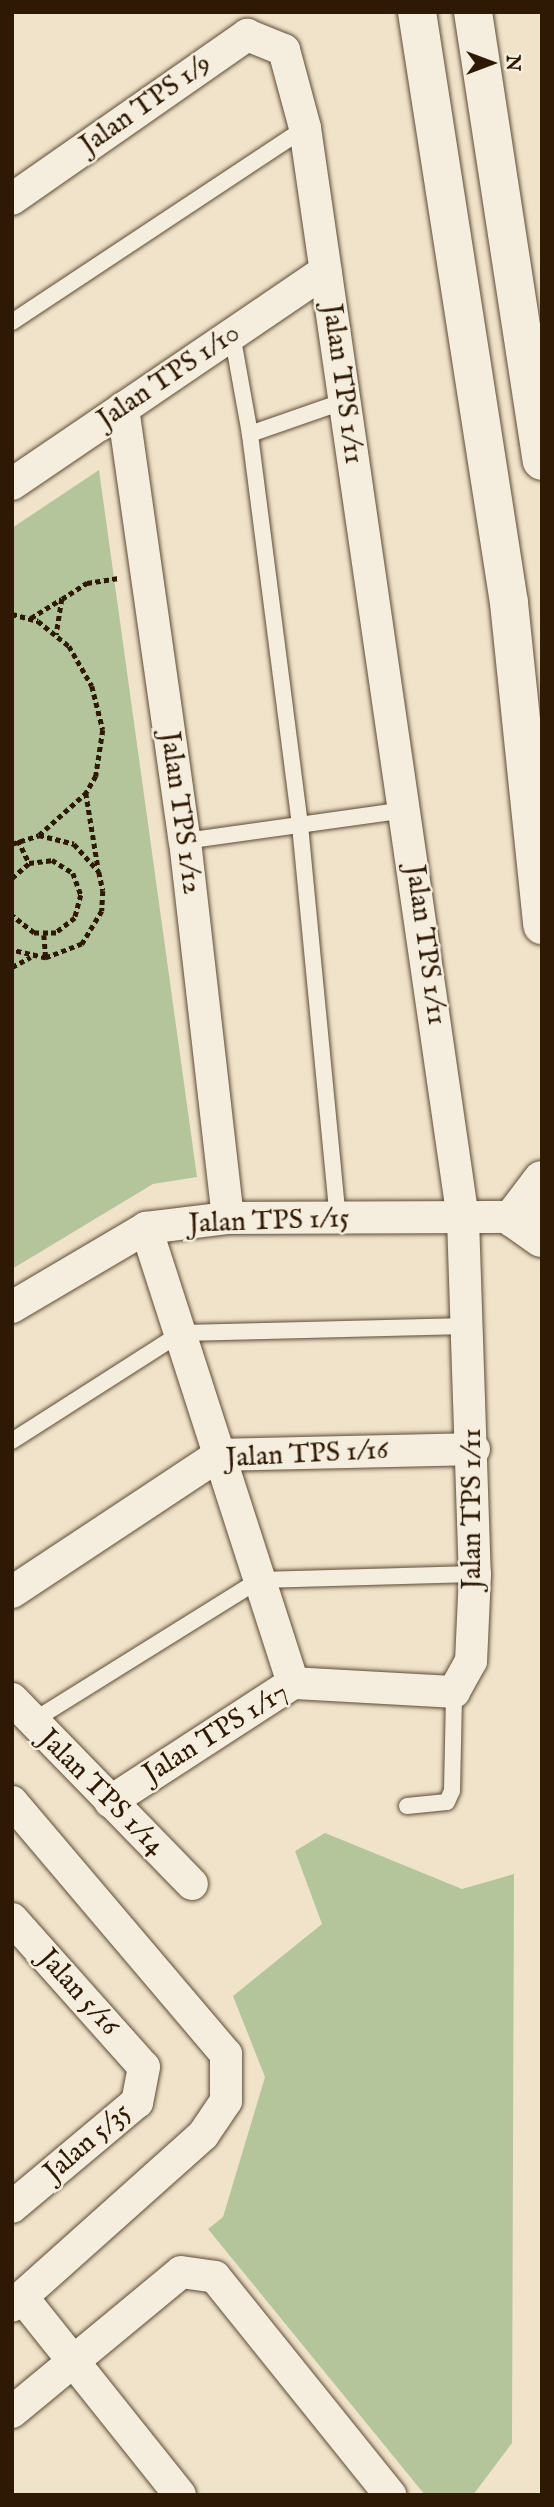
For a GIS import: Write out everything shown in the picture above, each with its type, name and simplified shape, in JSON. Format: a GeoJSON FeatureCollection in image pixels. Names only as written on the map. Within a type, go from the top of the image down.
{"type":"FeatureCollection","features":[{"type":"Feature","properties":{"kind":"street"},"geometry":{"type":"LineString","coordinates":[[417,12],[509,603],[542,925]]}},
{"type":"Feature","properties":{"kind":"street"},"geometry":{"type":"LineString","coordinates":[[473,12],[542,461]]}},
{"type":"Feature","properties":{"kind":"street","name":"Jalan TPS 1/9"},"geometry":{"type":"LineString","coordinates":[[12,199],[247,35],[284,50]]}},
{"type":"Feature","properties":{"kind":"street","name":"Jalan TPS 1/11"},"geometry":{"type":"LineString","coordinates":[[284,50],[305,128],[463,1219],[474,1449],[475,1574],[471,1661],[454,1692]]}},
{"type":"Feature","properties":{"kind":"street","name":"Jalan TPS 1/10"},"geometry":{"type":"LineString","coordinates":[[12,484],[326,271]]}},
{"type":"Feature","properties":{"kind":"street","name":"Jalan TPS 1/12"},"geometry":{"type":"LineString","coordinates":[[123,408],[185,841],[228,1218]]}},
{"type":"Feature","properties":{"kind":"street"},"geometry":{"type":"LineString","coordinates":[[532,1224],[542,1180]]}},
{"type":"Feature","properties":{"kind":"street","name":"Jalan TPS 1/15"},"geometry":{"type":"LineString","coordinates":[[12,1307],[146,1228],[228,1218],[463,1219],[532,1224]]}},
{"type":"Feature","properties":{"kind":"street"},"geometry":{"type":"LineString","coordinates":[[146,1228],[293,1683]]}},
{"type":"Feature","properties":{"kind":"street","name":"Jalan TPS 1/16"},"geometry":{"type":"LineString","coordinates":[[12,1592],[219,1455],[474,1449]]}},
{"type":"Feature","properties":{"kind":"street","name":"Jalan TPS 1/17"},"geometry":{"type":"LineString","coordinates":[[110,1802],[293,1683],[454,1692]]}},
{"type":"Feature","properties":{"kind":"street","name":"Jalan TPS 1/14"},"geometry":{"type":"LineString","coordinates":[[22,1711],[192,1884]]}},
{"type":"Feature","properties":{"kind":"street"},"geometry":{"type":"LineString","coordinates":[[12,1802],[226,2054],[226,2101],[202,2135],[17,2302],[73,2364],[180,2495]]}},
{"type":"Feature","properties":{"kind":"street","name":"Jalan 5/16"},"geometry":{"type":"LineString","coordinates":[[12,1919],[144,2067]]}},
{"type":"Feature","properties":{"kind":"street","name":"Jalan 5/35"},"geometry":{"type":"LineString","coordinates":[[12,2207],[137,2102],[144,2067]]}},
{"type":"Feature","properties":{"kind":"street"},"geometry":{"type":"LineString","coordinates":[[12,2412],[181,2272],[215,2277],[390,2495]]}},
{"type":"Feature","properties":{"kind":"lane"},"geometry":{"type":"LineString","coordinates":[[12,322],[305,128]]}},
{"type":"Feature","properties":{"kind":"lane"},"geometry":{"type":"LineString","coordinates":[[232,334],[250,434],[300,825],[338,1220]]}},
{"type":"Feature","properties":{"kind":"lane"},"geometry":{"type":"LineString","coordinates":[[250,434],[345,401]]}},
{"type":"Feature","properties":{"kind":"lane"},"geometry":{"type":"LineString","coordinates":[[185,841],[405,810]]}},
{"type":"Feature","properties":{"kind":"lane"},"geometry":{"type":"LineString","coordinates":[[12,1441],[181,1333],[469,1326]]}},
{"type":"Feature","properties":{"kind":"lane"},"geometry":{"type":"LineString","coordinates":[[22,1711],[259,1580],[475,1574]]}},
{"type":"Feature","properties":{"kind":"lane","name":"Jalan TPS 1/11"},"geometry":{"type":"LineString","coordinates":[[407,1806],[447,1802],[452,1791],[454,1692]]}},
{"type":"Feature","properties":{"kind":"path"},"geometry":{"type":"LineString","coordinates":[[30,618],[87,583],[127,576]]}},
{"type":"Feature","properties":{"kind":"path"},"geometry":{"type":"LineString","coordinates":[[56,635],[62,599]]}},
{"type":"Feature","properties":{"kind":"path"},"geometry":{"type":"LineString","coordinates":[[12,614],[30,618],[69,646],[92,686],[103,730],[96,775],[86,793],[39,835]]}},
{"type":"Feature","properties":{"kind":"path"},"geometry":{"type":"LineString","coordinates":[[12,950],[32,957],[46,958],[82,944],[94,929],[102,911],[99,872],[86,793]]}},
{"type":"Feature","properties":{"kind":"path"},"geometry":{"type":"LineString","coordinates":[[12,844],[39,835],[74,844],[99,872]]}},
{"type":"Feature","properties":{"kind":"path"},"geometry":{"type":"LineString","coordinates":[[18,840],[29,863]]}},
{"type":"Feature","properties":{"kind":"path"},"geometry":{"type":"LineString","coordinates":[[12,878],[29,863],[52,860],[64,865],[79,883],[80,907],[75,918],[56,933],[44,935],[25,930],[12,916]]}},
{"type":"Feature","properties":{"kind":"path"},"geometry":{"type":"LineString","coordinates":[[44,935],[46,958]]}},
{"type":"Feature","properties":{"kind":"path"},"geometry":{"type":"LineString","coordinates":[[12,967],[32,957]]}},
{"type":"Feature","properties":{"kind":"green space"},"geometry":{"type":"Polygon","coordinates":[[[99,470],[197,1177],[153,1184],[12,1269],[12,528],[99,470]]]}},
{"type":"Feature","properties":{"kind":"green space"},"geometry":{"type":"Polygon","coordinates":[[[325,1833],[462,1889],[514,1874],[512,2443],[473,2495],[425,2495],[208,2229],[223,2217],[265,2077],[233,1996],[322,1924],[295,1851],[325,1833]]]}}]}
